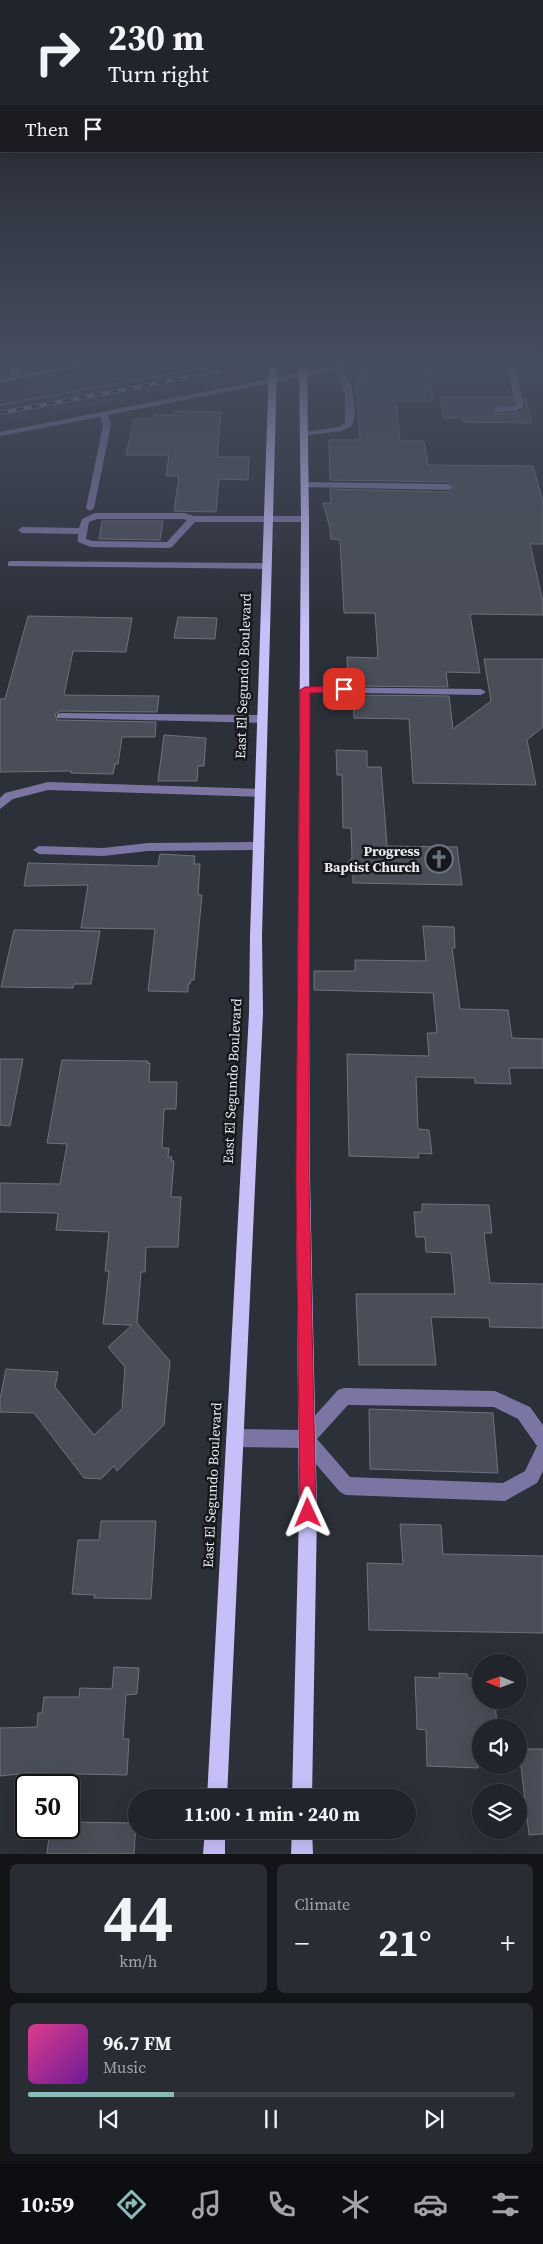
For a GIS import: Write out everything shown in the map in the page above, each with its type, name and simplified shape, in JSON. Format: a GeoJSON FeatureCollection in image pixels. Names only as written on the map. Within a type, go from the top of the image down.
{"type":"FeatureCollection","features":[{"type":"Feature","properties":{"kind":"main road","name":"East El Segundo Boulevard"},"geometry":{"type":"LineString","coordinates":[[217,1789],[256,1013],[256,936],[270,452]]}},
{"type":"Feature","properties":{"kind":"main road"},"geometry":{"type":"LineString","coordinates":[[302,1789],[308,1513],[302,1179],[304,452]]}},
{"type":"Feature","properties":{"kind":"main road"},"geometry":{"type":"LineString","coordinates":[[214,1854],[215,1839]]}},
{"type":"Feature","properties":{"kind":"main road"},"geometry":{"type":"LineString","coordinates":[[302,1839],[302,1854]]}},
{"type":"Feature","properties":{"kind":"street"},"geometry":{"type":"LineString","coordinates":[[90,508],[102,452]]}},
{"type":"Feature","properties":{"kind":"street"},"geometry":{"type":"LineString","coordinates":[[305,485],[449,487]]}},
{"type":"Feature","properties":{"kind":"street"},"geometry":{"type":"LineString","coordinates":[[193,519],[170,545],[91,544],[81,540],[85,521],[95,516],[184,516],[193,519],[305,519]]}},
{"type":"Feature","properties":{"kind":"street"},"geometry":{"type":"LineString","coordinates":[[22,530],[83,530]]}},
{"type":"Feature","properties":{"kind":"street"},"geometry":{"type":"LineString","coordinates":[[11,564],[267,566]]}},
{"type":"Feature","properties":{"kind":"street"},"geometry":{"type":"LineString","coordinates":[[305,690],[481,692]]}},
{"type":"Feature","properties":{"kind":"street"},"geometry":{"type":"LineString","coordinates":[[61,716],[262,719]]}},
{"type":"Feature","properties":{"kind":"street"},"geometry":{"type":"LineString","coordinates":[[0,805],[9,796],[48,786],[260,793]]}},
{"type":"Feature","properties":{"kind":"street"},"geometry":{"type":"LineString","coordinates":[[39,850],[103,852],[148,847],[259,846]]}},
{"type":"Feature","properties":{"kind":"street"},"geometry":{"type":"LineString","coordinates":[[306,1440],[344,1396],[495,1399],[524,1413],[543,1440]]}},
{"type":"Feature","properties":{"kind":"street"},"geometry":{"type":"LineString","coordinates":[[235,1438],[306,1440],[346,1486],[505,1492],[531,1477],[543,1452]]}},
{"type":"Feature","properties":{"kind":"building"},"geometry":{"type":"Polygon","coordinates":[[[127,452],[217,452],[217,457],[249,457],[248,480],[219,479],[216,512],[174,511],[179,476],[166,476],[169,455],[126,455],[127,452]]]}},
{"type":"Feature","properties":{"kind":"building"},"geometry":{"type":"Polygon","coordinates":[[[329,452],[426,452],[428,465],[533,466],[543,502],[543,544],[530,544],[543,602],[543,615],[470,614],[480,673],[446,672],[448,687],[353,686],[352,682],[348,682],[347,657],[378,658],[375,613],[344,613],[340,540],[331,539],[323,503],[331,503],[330,489],[449,492],[455,487],[449,482],[330,480],[329,452]]]}},
{"type":"Feature","properties":{"kind":"building"},"geometry":{"type":"Polygon","coordinates":[[[102,521],[163,521],[160,540],[99,539],[102,521]]]}},
{"type":"Feature","properties":{"kind":"building"},"geometry":{"type":"Polygon","coordinates":[[[28,616],[132,618],[126,652],[73,651],[64,695],[159,696],[157,712],[61,711],[55,714],[57,720],[156,722],[155,737],[122,737],[118,764],[115,764],[113,774],[71,773],[71,771],[0,772],[0,699],[5,699],[28,616]]]}},
{"type":"Feature","properties":{"kind":"building"},"geometry":{"type":"Polygon","coordinates":[[[178,617],[217,618],[215,639],[174,638],[178,617]]]}},
{"type":"Feature","properties":{"kind":"building"},"geometry":{"type":"Polygon","coordinates":[[[484,659],[543,659],[543,727],[527,740],[536,785],[413,783],[409,719],[354,718],[353,695],[449,696],[453,729],[491,701],[484,659]]]}},
{"type":"Feature","properties":{"kind":"building"},"geometry":{"type":"Polygon","coordinates":[[[164,735],[206,738],[204,766],[198,766],[197,781],[158,781],[164,735]]]}},
{"type":"Feature","properties":{"kind":"building"},"geometry":{"type":"Polygon","coordinates":[[[336,750],[367,751],[367,767],[381,767],[387,846],[457,847],[462,885],[353,883],[353,870],[347,863],[352,858],[351,828],[343,828],[342,775],[337,775],[336,750]]]}},
{"type":"Feature","properties":{"kind":"building"},"geometry":{"type":"Polygon","coordinates":[[[160,854],[195,856],[194,864],[200,864],[198,895],[202,895],[194,980],[191,980],[190,984],[188,984],[188,992],[148,991],[155,929],[81,928],[88,885],[24,886],[28,863],[158,866],[160,854]]]}},
{"type":"Feature","properties":{"kind":"building"},"geometry":{"type":"Polygon","coordinates":[[[423,926],[454,927],[455,948],[452,948],[460,1009],[508,1010],[512,1038],[543,1039],[543,1068],[509,1068],[511,1084],[475,1083],[475,1078],[416,1077],[418,1129],[429,1130],[432,1154],[418,1153],[419,1158],[349,1156],[347,1054],[429,1056],[427,1033],[437,1033],[433,993],[314,990],[314,971],[355,971],[355,960],[426,961],[423,926]]]}},
{"type":"Feature","properties":{"kind":"building"},"geometry":{"type":"Polygon","coordinates":[[[14,930],[100,931],[91,984],[74,984],[73,988],[1,987],[14,930]]]}},
{"type":"Feature","properties":{"kind":"building"},"geometry":{"type":"Polygon","coordinates":[[[0,1059],[23,1059],[10,1126],[0,1125],[0,1059]]]}},
{"type":"Feature","properties":{"kind":"building"},"geometry":{"type":"Polygon","coordinates":[[[62,1060],[148,1061],[147,1063],[150,1063],[149,1082],[177,1082],[176,1109],[164,1109],[162,1148],[169,1148],[168,1157],[172,1157],[171,1161],[174,1161],[171,1197],[181,1197],[178,1247],[146,1247],[145,1272],[141,1272],[137,1323],[170,1361],[164,1425],[117,1471],[114,1466],[101,1479],[84,1478],[34,1413],[0,1412],[0,1399],[6,1369],[58,1372],[55,1387],[94,1435],[122,1409],[125,1367],[108,1347],[132,1325],[103,1324],[109,1271],[105,1271],[109,1232],[56,1230],[58,1214],[56,1213],[0,1212],[0,1183],[60,1184],[67,1144],[47,1143],[62,1060]]]}},
{"type":"Feature","properties":{"kind":"building"},"geometry":{"type":"Polygon","coordinates":[[[422,1204],[489,1205],[492,1233],[484,1233],[490,1283],[543,1284],[543,1328],[490,1327],[489,1318],[431,1317],[436,1365],[359,1365],[356,1294],[455,1294],[451,1253],[426,1252],[425,1237],[416,1237],[414,1212],[422,1212],[422,1204]]]}},
{"type":"Feature","properties":{"kind":"building"},"geometry":{"type":"Polygon","coordinates":[[[369,1409],[493,1413],[498,1473],[370,1469],[369,1409]]]}},
{"type":"Feature","properties":{"kind":"building"},"geometry":{"type":"Polygon","coordinates":[[[101,1521],[156,1521],[151,1599],[94,1598],[95,1595],[72,1594],[78,1540],[99,1540],[101,1521]]]}},
{"type":"Feature","properties":{"kind":"building"},"geometry":{"type":"Polygon","coordinates":[[[400,1524],[441,1525],[443,1554],[543,1556],[543,1633],[369,1630],[367,1563],[403,1564],[400,1524]]]}},
{"type":"Feature","properties":{"kind":"building"},"geometry":{"type":"Polygon","coordinates":[[[114,1667],[139,1668],[137,1694],[126,1695],[123,1739],[129,1739],[127,1775],[28,1773],[0,1776],[0,1728],[37,1727],[38,1713],[42,1713],[44,1697],[79,1697],[80,1688],[112,1689],[114,1667]]]}},
{"type":"Feature","properties":{"kind":"building"},"geometry":{"type":"Polygon","coordinates":[[[439,1673],[467,1674],[468,1678],[472,1678],[472,1709],[496,1709],[496,1719],[472,1719],[472,1768],[427,1766],[426,1730],[417,1729],[415,1677],[440,1678],[439,1673]]]}},
{"type":"Feature","properties":{"kind":"building"},"geometry":{"type":"Polygon","coordinates":[[[527,1749],[543,1749],[543,1834],[529,1835],[527,1784],[523,1784],[522,1774],[527,1774],[527,1749]]]}},
{"type":"Feature","properties":{"kind":"building"},"geometry":{"type":"Polygon","coordinates":[[[80,1822],[128,1823],[128,1839],[135,1839],[134,1854],[47,1854],[49,1839],[80,1839],[80,1822]]]}},
{"type":"Feature","properties":{"kind":"place","name":"Progress Baptist Church"},"geometry":{"type":"Point","coordinates":[439,859]}},
{"type":"Feature","properties":{"kind":"route"},"geometry":{"type":"LineString","coordinates":[[308,1513],[302,1179],[305,690],[344,689]]}}]}
